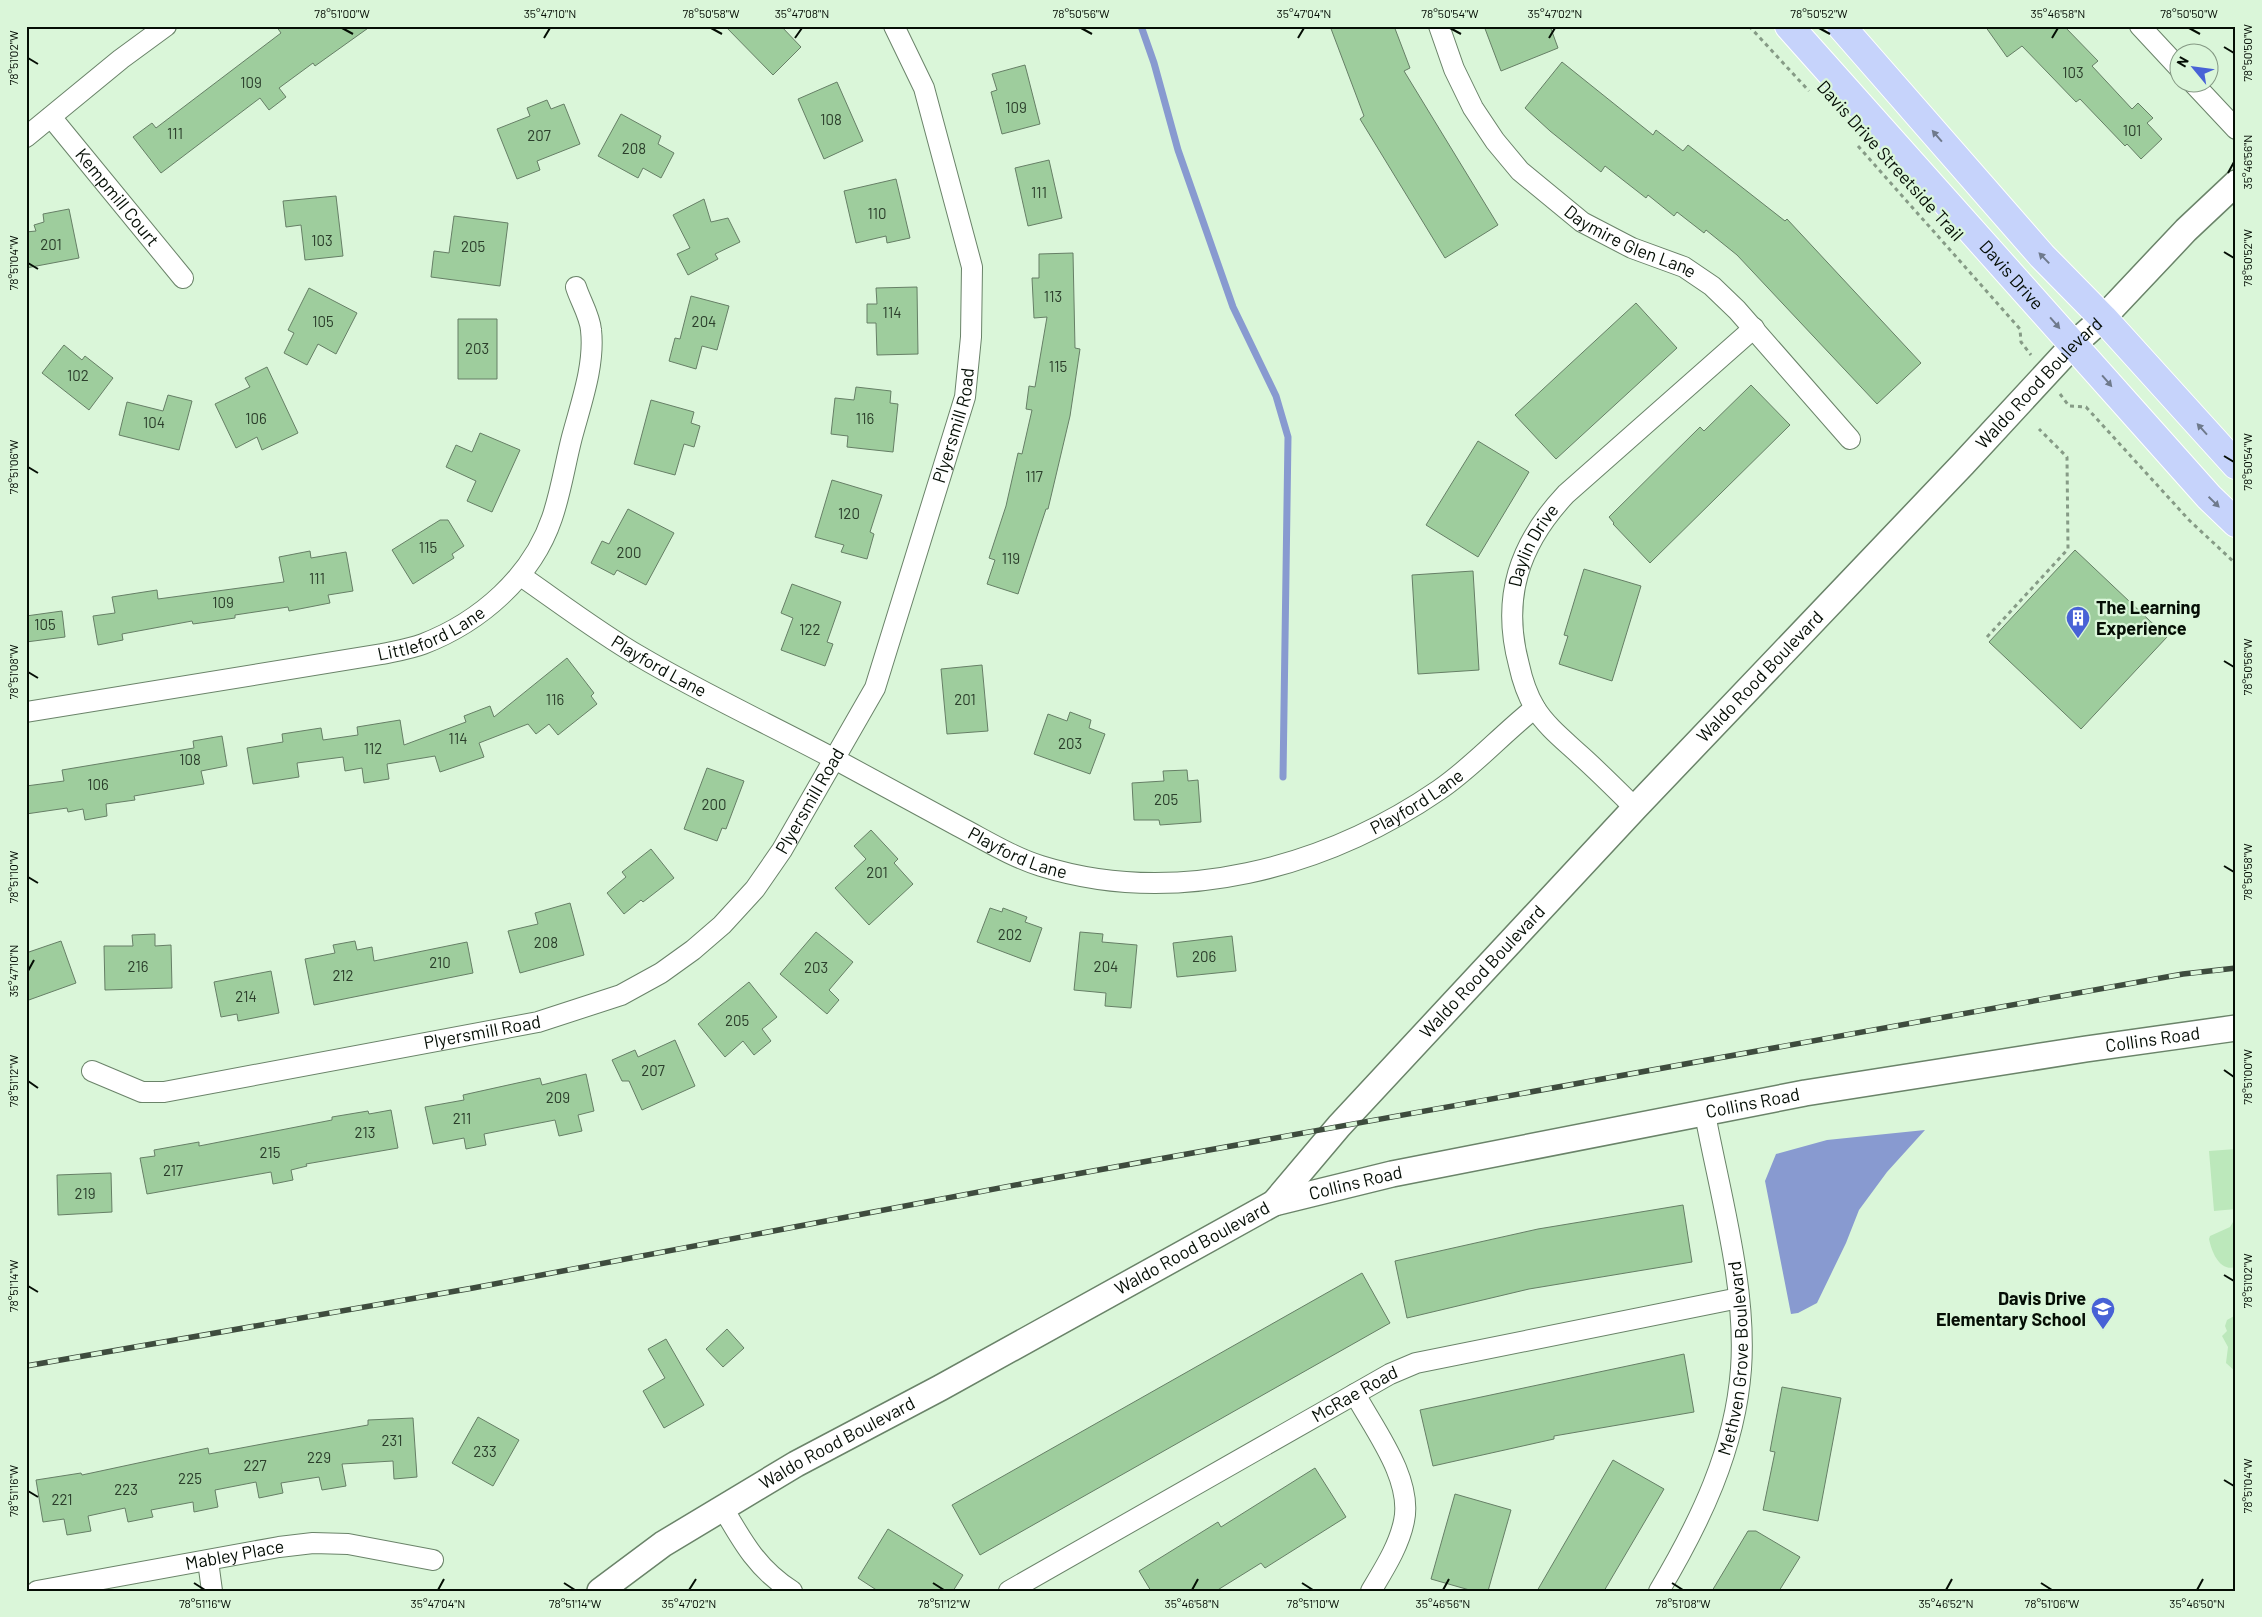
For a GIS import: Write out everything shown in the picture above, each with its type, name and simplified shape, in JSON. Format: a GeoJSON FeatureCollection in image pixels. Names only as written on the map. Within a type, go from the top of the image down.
{"type":"FeatureCollection","features":[{"type":"Feature","properties":{"kind":"main road","name":"Davis Drive"},"geometry":{"type":"LineString","coordinates":[[1789,26],[2209,497],[2236,523]]}},
{"type":"Feature","properties":{"kind":"main road","name":"Davis Drive"},"geometry":{"type":"LineString","coordinates":[[1841,26],[2042,256],[2103,318],[2236,465]]}},
{"type":"Feature","properties":{"kind":"street"},"geometry":{"type":"LineString","coordinates":[[26,137],[121,59],[166,26]]}},
{"type":"Feature","properties":{"kind":"street","name":"Plyersmill Road"},"geometry":{"type":"LineString","coordinates":[[92,1071],[142,1092],[164,1092],[538,1022],[621,995],[661,973],[693,950],[722,925],[755,889],[782,850],[875,688],[965,397],[971,337],[972,268],[924,88],[894,26]]}},
{"type":"Feature","properties":{"kind":"street","name":"Daymire Glen Lane"},"geometry":{"type":"LineString","coordinates":[[1439,26],[1454,69],[1473,108],[1495,140],[1520,171],[1582,222],[1632,248],[1684,267],[1719,292],[1754,328],[1850,439]]}},
{"type":"Feature","properties":{"kind":"street"},"geometry":{"type":"LineString","coordinates":[[2140,26],[2170,58]]}},
{"type":"Feature","properties":{"kind":"street"},"geometry":{"type":"LineString","coordinates":[[2201,92],[2236,129]]}},
{"type":"Feature","properties":{"kind":"street","name":"Kempmill Court"},"geometry":{"type":"LineString","coordinates":[[51,117],[183,278]]}},
{"type":"Feature","properties":{"kind":"street","name":"Waldo Rood Boulevard"},"geometry":{"type":"LineString","coordinates":[[600,1591],[664,1544],[796,1464],[940,1388],[1274,1203],[1339,1126],[1635,808],[1964,464],[2074,344],[2103,318],[2186,230],[2236,184]]}},
{"type":"Feature","properties":{"kind":"street","name":"Littleford Lane"},"geometry":{"type":"LineString","coordinates":[[26,712],[382,654],[421,645],[471,619],[498,598],[520,576],[538,548],[552,519],[588,372],[592,329],[576,287]]}},
{"type":"Feature","properties":{"kind":"street","name":"Daylin Drive"},"geometry":{"type":"LineString","coordinates":[[1635,808],[1562,739],[1535,708],[1521,674],[1513,644],[1512,612],[1514,586],[1520,562],[1532,536],[1547,514],[1566,494],[1754,328]]}},
{"type":"Feature","properties":{"kind":"street","name":"Playford Lane"},"geometry":{"type":"LineString","coordinates":[[520,576],[640,656],[975,835],[1039,865],[1074,874],[1110,880],[1152,883],[1197,881],[1248,873],[1296,862],[1333,849],[1373,830],[1441,789],[1477,761],[1535,708]]}},
{"type":"Feature","properties":{"kind":"street","name":"Collins Road"},"geometry":{"type":"LineString","coordinates":[[1274,1203],[1392,1174],[1823,1090],[2086,1049],[2236,1028]]}},
{"type":"Feature","properties":{"kind":"street","name":"Methven Grove Boulevard"},"geometry":{"type":"LineString","coordinates":[[1659,1591],[1705,1508],[1722,1464],[1735,1413],[1741,1368],[1738,1298],[1705,1114]]}},
{"type":"Feature","properties":{"kind":"street","name":"McRae Road"},"geometry":{"type":"LineString","coordinates":[[1009,1591],[1354,1394],[1390,1374],[1416,1363],[1738,1298]]}},
{"type":"Feature","properties":{"kind":"street"},"geometry":{"type":"LineString","coordinates":[[1354,1394],[1401,1477],[1406,1503],[1399,1539],[1371,1591]]}},
{"type":"Feature","properties":{"kind":"street"},"geometry":{"type":"LineString","coordinates":[[723,1508],[749,1553],[764,1569],[792,1591]]}},
{"type":"Feature","properties":{"kind":"street","name":"Mabley Place"},"geometry":{"type":"LineString","coordinates":[[37,1591],[278,1547],[313,1544],[348,1544],[433,1560]]}},
{"type":"Feature","properties":{"kind":"street"},"geometry":{"type":"LineString","coordinates":[[208,1561],[212,1591]]}},
{"type":"Feature","properties":{"kind":"path","name":"Davis Drive Streetside Trail"},"geometry":{"type":"LineString","coordinates":[[1749,26],[1810,92]]}},
{"type":"Feature","properties":{"kind":"path","name":"Davis Drive Streetside Trail"},"geometry":{"type":"LineString","coordinates":[[1856,144],[2020,329],[2020,342]]}},
{"type":"Feature","properties":{"kind":"path"},"geometry":{"type":"LineString","coordinates":[[2069,406],[2086,407],[2189,520],[2236,564]]}},
{"type":"Feature","properties":{"kind":"path"},"geometry":{"type":"LineString","coordinates":[[1987,637],[2068,548],[2067,457],[2039,429]]}},
{"type":"Feature","properties":{"kind":"green space"},"geometry":{"type":"Polygon","coordinates":[[[2236,1149],[2236,1209],[2214,1211],[2209,1151],[2236,1149]]]}},
{"type":"Feature","properties":{"kind":"green space"},"geometry":{"type":"Polygon","coordinates":[[[2233,1222],[2236,1222],[2236,1267],[2230,1268],[2225,1267],[2218,1260],[2212,1250],[2209,1239],[2210,1236],[2230,1227],[2233,1222]]]}},
{"type":"Feature","properties":{"kind":"green space"},"geometry":{"type":"Polygon","coordinates":[[[2236,1315],[2236,1372],[2226,1363],[2228,1347],[2222,1336],[2227,1331],[2225,1326],[2227,1320],[2236,1315]]]}},
{"type":"Feature","properties":{"kind":"water"},"geometry":{"type":"Polygon","coordinates":[[[1925,1130],[1887,1172],[1859,1210],[1846,1243],[1817,1303],[1798,1313],[1791,1314],[1765,1181],[1776,1154],[1827,1140],[1925,1130]]]}},
{"type":"Feature","properties":{"kind":"building"},"geometry":{"type":"Polygon","coordinates":[[[276,26],[371,26],[315,66],[313,63],[279,88],[286,97],[269,110],[260,98],[161,173],[133,137],[152,123],[156,128],[281,33],[276,26]]]}},
{"type":"Feature","properties":{"kind":"building"},"geometry":{"type":"Polygon","coordinates":[[[725,26],[781,26],[801,47],[773,75],[725,26]]]}},
{"type":"Feature","properties":{"kind":"building"},"geometry":{"type":"Polygon","coordinates":[[[1330,26],[1394,26],[1410,68],[1404,71],[1498,225],[1445,258],[1360,119],[1364,116],[1330,26]]]}},
{"type":"Feature","properties":{"kind":"building"},"geometry":{"type":"Polygon","coordinates":[[[1484,26],[1550,26],[1558,48],[1501,71],[1484,26]]]}},
{"type":"Feature","properties":{"kind":"building"},"geometry":{"type":"Polygon","coordinates":[[[1985,26],[2064,26],[2098,61],[2092,66],[2132,109],[2138,103],[2153,118],[2147,123],[2162,139],[2141,159],[2127,144],[2125,146],[2080,99],[2076,102],[2022,46],[2007,57],[1985,26]]]}},
{"type":"Feature","properties":{"kind":"building"},"geometry":{"type":"Polygon","coordinates":[[[1562,62],[1653,135],[1656,130],[1683,151],[1688,145],[1785,221],[1787,219],[1921,363],[1877,404],[1737,255],[1706,230],[1704,233],[1677,212],[1674,216],[1648,195],[1646,198],[1605,166],[1601,172],[1550,131],[1525,108],[1562,62]]]}},
{"type":"Feature","properties":{"kind":"building"},"geometry":{"type":"Polygon","coordinates":[[[1025,65],[1040,124],[1002,134],[991,92],[997,90],[992,74],[1025,65]]]}},
{"type":"Feature","properties":{"kind":"building"},"geometry":{"type":"Polygon","coordinates":[[[837,82],[863,141],[824,159],[798,99],[837,82]]]}},
{"type":"Feature","properties":{"kind":"building"},"geometry":{"type":"Polygon","coordinates":[[[547,100],[551,109],[564,104],[580,144],[537,161],[540,170],[517,179],[497,129],[530,116],[527,108],[547,100]]]}},
{"type":"Feature","properties":{"kind":"building"},"geometry":{"type":"Polygon","coordinates":[[[621,114],[661,136],[658,144],[674,153],[661,178],[643,168],[638,178],[598,156],[621,114]]]}},
{"type":"Feature","properties":{"kind":"building"},"geometry":{"type":"Polygon","coordinates":[[[1049,160],[1062,218],[1028,226],[1015,168],[1049,160]]]}},
{"type":"Feature","properties":{"kind":"building"},"geometry":{"type":"Polygon","coordinates":[[[896,179],[910,238],[887,243],[886,236],[856,243],[844,191],[896,179]]]}},
{"type":"Feature","properties":{"kind":"building"},"geometry":{"type":"Polygon","coordinates":[[[336,196],[343,256],[305,260],[301,225],[286,227],[283,201],[336,196]]]}},
{"type":"Feature","properties":{"kind":"building"},"geometry":{"type":"Polygon","coordinates":[[[704,199],[711,222],[728,218],[740,242],[715,254],[718,259],[688,275],[677,254],[690,248],[673,215],[704,199]]]}},
{"type":"Feature","properties":{"kind":"building"},"geometry":{"type":"Polygon","coordinates":[[[69,209],[79,258],[26,268],[26,232],[36,231],[34,225],[44,222],[43,214],[69,209]]]}},
{"type":"Feature","properties":{"kind":"building"},"geometry":{"type":"Polygon","coordinates":[[[454,216],[508,223],[500,286],[431,277],[434,251],[449,253],[454,216]]]}},
{"type":"Feature","properties":{"kind":"building"},"geometry":{"type":"Polygon","coordinates":[[[1073,253],[1075,348],[1080,349],[1070,416],[1048,509],[1046,509],[1018,594],[987,584],[995,560],[989,558],[1006,506],[1018,453],[1022,454],[1032,410],[1026,409],[1029,386],[1035,387],[1047,317],[1034,318],[1032,278],[1039,278],[1039,254],[1073,253]]]}},
{"type":"Feature","properties":{"kind":"building"},"geometry":{"type":"Polygon","coordinates":[[[917,287],[918,354],[877,355],[876,323],[867,323],[867,304],[877,304],[876,288],[917,287]]]}},
{"type":"Feature","properties":{"kind":"building"},"geometry":{"type":"Polygon","coordinates":[[[309,288],[357,313],[336,354],[318,344],[307,365],[284,353],[294,333],[288,330],[309,288]]]}},
{"type":"Feature","properties":{"kind":"building"},"geometry":{"type":"Polygon","coordinates":[[[691,296],[729,306],[717,350],[702,346],[696,369],[669,361],[675,338],[680,339],[691,296]]]}},
{"type":"Feature","properties":{"kind":"building"},"geometry":{"type":"Polygon","coordinates":[[[1636,303],[1677,348],[1556,459],[1515,415],[1636,303]]]}},
{"type":"Feature","properties":{"kind":"building"},"geometry":{"type":"Polygon","coordinates":[[[458,319],[497,319],[497,379],[458,379],[458,319]]]}},
{"type":"Feature","properties":{"kind":"building"},"geometry":{"type":"Polygon","coordinates":[[[64,345],[82,360],[85,356],[113,378],[89,410],[42,373],[64,345]]]}},
{"type":"Feature","properties":{"kind":"building"},"geometry":{"type":"Polygon","coordinates":[[[267,367],[298,433],[262,450],[257,437],[236,448],[215,404],[250,387],[245,378],[267,367]]]}},
{"type":"Feature","properties":{"kind":"building"},"geometry":{"type":"Polygon","coordinates":[[[1751,385],[1790,425],[1650,563],[1613,524],[1609,517],[1700,427],[1704,431],[1751,385]]]}},
{"type":"Feature","properties":{"kind":"building"},"geometry":{"type":"Polygon","coordinates":[[[856,387],[891,391],[890,403],[898,404],[893,452],[847,447],[848,436],[831,434],[835,398],[854,400],[856,387]]]}},
{"type":"Feature","properties":{"kind":"building"},"geometry":{"type":"Polygon","coordinates":[[[168,395],[192,401],[179,450],[119,435],[127,402],[163,411],[168,395]]]}},
{"type":"Feature","properties":{"kind":"building"},"geometry":{"type":"Polygon","coordinates":[[[651,400],[694,412],[691,423],[700,426],[694,447],[684,444],[675,475],[634,464],[651,400]]]}},
{"type":"Feature","properties":{"kind":"building"},"geometry":{"type":"Polygon","coordinates":[[[480,433],[520,450],[492,512],[467,501],[476,481],[446,467],[456,445],[472,452],[480,433]]]}},
{"type":"Feature","properties":{"kind":"building"},"geometry":{"type":"Polygon","coordinates":[[[1478,441],[1529,472],[1478,557],[1426,525],[1478,441]]]}},
{"type":"Feature","properties":{"kind":"building"},"geometry":{"type":"Polygon","coordinates":[[[832,480],[882,495],[870,532],[874,534],[867,559],[841,552],[844,545],[815,537],[832,480]]]}},
{"type":"Feature","properties":{"kind":"building"},"geometry":{"type":"Polygon","coordinates":[[[628,509],[674,533],[646,585],[617,570],[614,575],[591,563],[602,541],[609,544],[628,509]]]}},
{"type":"Feature","properties":{"kind":"building"},"geometry":{"type":"Polygon","coordinates":[[[440,520],[448,520],[464,546],[452,554],[454,558],[413,584],[392,550],[440,520]]]}},
{"type":"Feature","properties":{"kind":"building","name":"The Learning Experience"},"geometry":{"type":"Polygon","coordinates":[[[2075,550],[2167,637],[2081,729],[1989,642],[2075,550]]]}},
{"type":"Feature","properties":{"kind":"building"},"geometry":{"type":"Polygon","coordinates":[[[310,551],[311,558],[346,552],[353,591],[328,595],[330,603],[289,611],[288,607],[235,615],[235,618],[193,624],[192,621],[122,634],[123,640],[98,645],[93,616],[115,613],[112,597],[157,590],[158,599],[284,582],[279,557],[310,551]]]}},
{"type":"Feature","properties":{"kind":"building"},"geometry":{"type":"Polygon","coordinates":[[[1584,569],[1641,586],[1612,681],[1559,664],[1568,636],[1564,635],[1584,569]]]}},
{"type":"Feature","properties":{"kind":"building"},"geometry":{"type":"Polygon","coordinates":[[[1473,571],[1479,670],[1418,674],[1412,575],[1473,571]]]}},
{"type":"Feature","properties":{"kind":"building"},"geometry":{"type":"Polygon","coordinates":[[[792,584],[841,602],[827,642],[833,644],[825,666],[781,650],[793,618],[781,613],[792,584]]]}},
{"type":"Feature","properties":{"kind":"building"},"geometry":{"type":"Polygon","coordinates":[[[62,611],[65,637],[26,642],[26,616],[62,611]]]}},
{"type":"Feature","properties":{"kind":"building"},"geometry":{"type":"Polygon","coordinates":[[[567,658],[594,693],[591,696],[597,704],[558,735],[549,724],[536,734],[528,724],[479,743],[484,757],[440,772],[435,756],[387,764],[389,779],[364,783],[362,768],[345,771],[343,757],[297,763],[299,777],[253,784],[247,748],[283,742],[282,734],[321,728],[323,740],[358,735],[357,727],[400,720],[404,745],[466,722],[464,716],[490,706],[494,717],[567,658]]]}},
{"type":"Feature","properties":{"kind":"building"},"geometry":{"type":"Polygon","coordinates":[[[982,665],[988,731],[947,734],[941,669],[982,665]]]}},
{"type":"Feature","properties":{"kind":"building"},"geometry":{"type":"Polygon","coordinates":[[[1070,712],[1091,720],[1089,728],[1105,734],[1090,774],[1034,754],[1048,714],[1067,721],[1070,712]]]}},
{"type":"Feature","properties":{"kind":"building"},"geometry":{"type":"Polygon","coordinates":[[[222,736],[227,766],[201,771],[204,784],[134,796],[135,800],[106,804],[107,816],[85,820],[83,809],[68,812],[67,808],[26,814],[26,786],[64,781],[62,770],[194,748],[193,741],[222,736]]]}},
{"type":"Feature","properties":{"kind":"building"},"geometry":{"type":"Polygon","coordinates":[[[707,768],[744,781],[726,829],[722,828],[717,841],[684,829],[707,768]]]}},
{"type":"Feature","properties":{"kind":"building"},"geometry":{"type":"Polygon","coordinates":[[[1187,770],[1188,781],[1198,780],[1201,822],[1160,825],[1159,820],[1134,820],[1132,783],[1164,781],[1163,771],[1187,770]]]}},
{"type":"Feature","properties":{"kind":"building"},"geometry":{"type":"Polygon","coordinates":[[[871,830],[898,859],[894,863],[913,884],[869,925],[835,888],[866,859],[854,846],[871,830]]]}},
{"type":"Feature","properties":{"kind":"building"},"geometry":{"type":"Polygon","coordinates":[[[651,849],[674,878],[624,914],[607,893],[626,877],[622,872],[651,849]]]}},
{"type":"Feature","properties":{"kind":"building"},"geometry":{"type":"Polygon","coordinates":[[[570,903],[584,955],[520,973],[508,931],[538,924],[535,913],[570,903]]]}},
{"type":"Feature","properties":{"kind":"building"},"geometry":{"type":"Polygon","coordinates":[[[990,908],[1002,912],[1003,908],[1027,917],[1025,922],[1042,928],[1030,962],[977,942],[990,908]]]}},
{"type":"Feature","properties":{"kind":"building"},"geometry":{"type":"Polygon","coordinates":[[[816,932],[853,962],[829,990],[839,1000],[827,1014],[780,974],[816,932]]]}},
{"type":"Feature","properties":{"kind":"building"},"geometry":{"type":"Polygon","coordinates":[[[1080,932],[1103,934],[1102,942],[1137,945],[1131,1008],[1105,1006],[1106,993],[1074,990],[1080,932]]]}},
{"type":"Feature","properties":{"kind":"building"},"geometry":{"type":"Polygon","coordinates":[[[155,934],[155,946],[171,945],[172,988],[105,990],[104,946],[133,946],[132,935],[155,934]]]}},
{"type":"Feature","properties":{"kind":"building"},"geometry":{"type":"Polygon","coordinates":[[[1232,936],[1236,971],[1177,977],[1173,943],[1232,936]]]}},
{"type":"Feature","properties":{"kind":"building"},"geometry":{"type":"Polygon","coordinates":[[[61,941],[76,983],[26,1001],[26,953],[61,941]]]}},
{"type":"Feature","properties":{"kind":"building"},"geometry":{"type":"Polygon","coordinates":[[[355,941],[357,950],[372,947],[374,961],[467,942],[473,973],[314,1005],[305,959],[335,953],[333,945],[355,941]]]}},
{"type":"Feature","properties":{"kind":"building"},"geometry":{"type":"Polygon","coordinates":[[[271,971],[279,1013],[238,1021],[237,1014],[221,1017],[214,982],[271,971]]]}},
{"type":"Feature","properties":{"kind":"building"},"geometry":{"type":"Polygon","coordinates":[[[749,982],[777,1017],[762,1029],[771,1041],[754,1055],[743,1041],[725,1057],[698,1024],[749,982]]]}},
{"type":"Feature","properties":{"kind":"building"},"geometry":{"type":"Polygon","coordinates":[[[675,1040],[695,1086],[642,1110],[629,1081],[622,1081],[612,1060],[635,1050],[638,1057],[675,1040]]]}},
{"type":"Feature","properties":{"kind":"building"},"geometry":{"type":"Polygon","coordinates":[[[586,1074],[594,1111],[578,1115],[582,1131],[559,1136],[555,1120],[484,1134],[486,1145],[466,1149],[464,1138],[433,1144],[425,1107],[464,1100],[463,1095],[540,1078],[542,1085],[586,1074]]]}},
{"type":"Feature","properties":{"kind":"building"},"geometry":{"type":"Polygon","coordinates":[[[391,1110],[398,1148],[306,1164],[307,1166],[291,1170],[293,1180],[273,1184],[271,1172],[147,1194],[140,1158],[155,1156],[154,1150],[199,1142],[199,1146],[332,1120],[332,1117],[368,1111],[369,1114],[391,1110]]]}},
{"type":"Feature","properties":{"kind":"building"},"geometry":{"type":"Polygon","coordinates":[[[111,1173],[112,1212],[58,1215],[57,1175],[111,1173]]]}},
{"type":"Feature","properties":{"kind":"building"},"geometry":{"type":"Polygon","coordinates":[[[1683,1205],[1692,1262],[1529,1289],[1407,1318],[1395,1261],[1538,1229],[1683,1205]]]}},
{"type":"Feature","properties":{"kind":"building"},"geometry":{"type":"Polygon","coordinates":[[[1362,1273],[1390,1323],[980,1555],[952,1505],[1362,1273]]]}},
{"type":"Feature","properties":{"kind":"building"},"geometry":{"type":"Polygon","coordinates":[[[727,1329],[744,1348],[723,1367],[706,1349],[727,1329]]]}},
{"type":"Feature","properties":{"kind":"building"},"geometry":{"type":"Polygon","coordinates":[[[666,1339],[704,1405],[664,1428],[643,1391],[665,1378],[648,1349],[666,1339]]]}},
{"type":"Feature","properties":{"kind":"building"},"geometry":{"type":"Polygon","coordinates":[[[1684,1354],[1694,1412],[1554,1436],[1554,1439],[1433,1466],[1420,1410],[1684,1354]]]}},
{"type":"Feature","properties":{"kind":"building"},"geometry":{"type":"Polygon","coordinates":[[[1782,1387],[1841,1398],[1818,1521],[1763,1510],[1775,1452],[1770,1451],[1782,1387]]]}},
{"type":"Feature","properties":{"kind":"building"},"geometry":{"type":"Polygon","coordinates":[[[478,1417],[519,1440],[493,1486],[452,1463],[478,1417]]]}},
{"type":"Feature","properties":{"kind":"building"},"geometry":{"type":"Polygon","coordinates":[[[413,1418],[417,1477],[394,1479],[393,1461],[342,1464],[346,1486],[322,1490],[319,1477],[281,1483],[283,1493],[259,1498],[256,1482],[215,1490],[218,1507],[194,1512],[193,1502],[151,1510],[153,1517],[128,1522],[125,1508],[88,1516],[91,1531],[67,1535],[64,1519],[43,1522],[36,1480],[81,1473],[82,1475],[208,1448],[209,1454],[368,1425],[368,1420],[413,1418]]]}},
{"type":"Feature","properties":{"kind":"building"},"geometry":{"type":"Polygon","coordinates":[[[1613,1460],[1664,1489],[1604,1591],[1537,1591],[1613,1460]]]}},
{"type":"Feature","properties":{"kind":"building"},"geometry":{"type":"Polygon","coordinates":[[[1315,1468],[1346,1517],[1265,1568],[1261,1563],[1216,1591],[1151,1591],[1139,1571],[1218,1522],[1221,1527],[1315,1468]]]}},
{"type":"Feature","properties":{"kind":"building"},"geometry":{"type":"Polygon","coordinates":[[[1455,1494],[1511,1510],[1488,1591],[1473,1591],[1431,1579],[1455,1494]]]}},
{"type":"Feature","properties":{"kind":"building"},"geometry":{"type":"Polygon","coordinates":[[[888,1529],[963,1575],[953,1591],[878,1591],[858,1578],[888,1529]]]}},
{"type":"Feature","properties":{"kind":"building"},"geometry":{"type":"Polygon","coordinates":[[[1748,1531],[1756,1531],[1800,1557],[1779,1591],[1712,1591],[1748,1531]]]}},
{"type":"Feature","properties":{"kind":"waterway"},"geometry":{"type":"LineString","coordinates":[[1141,26],[1154,63],[1178,150],[1233,307],[1276,396],[1288,437],[1283,777]]}},
{"type":"Feature","properties":{"kind":"railway"},"geometry":{"type":"LineString","coordinates":[[26,1366],[473,1288],[1021,1184],[2183,974],[2236,968]]}},
{"type":"Feature","properties":{"kind":"place","name":"The Learning Experience"},"geometry":{"type":"Point","coordinates":[2078,639]}},
{"type":"Feature","properties":{"kind":"place","name":"Davis Drive Elementary School"},"geometry":{"type":"Point","coordinates":[2103,1330]}}]}
